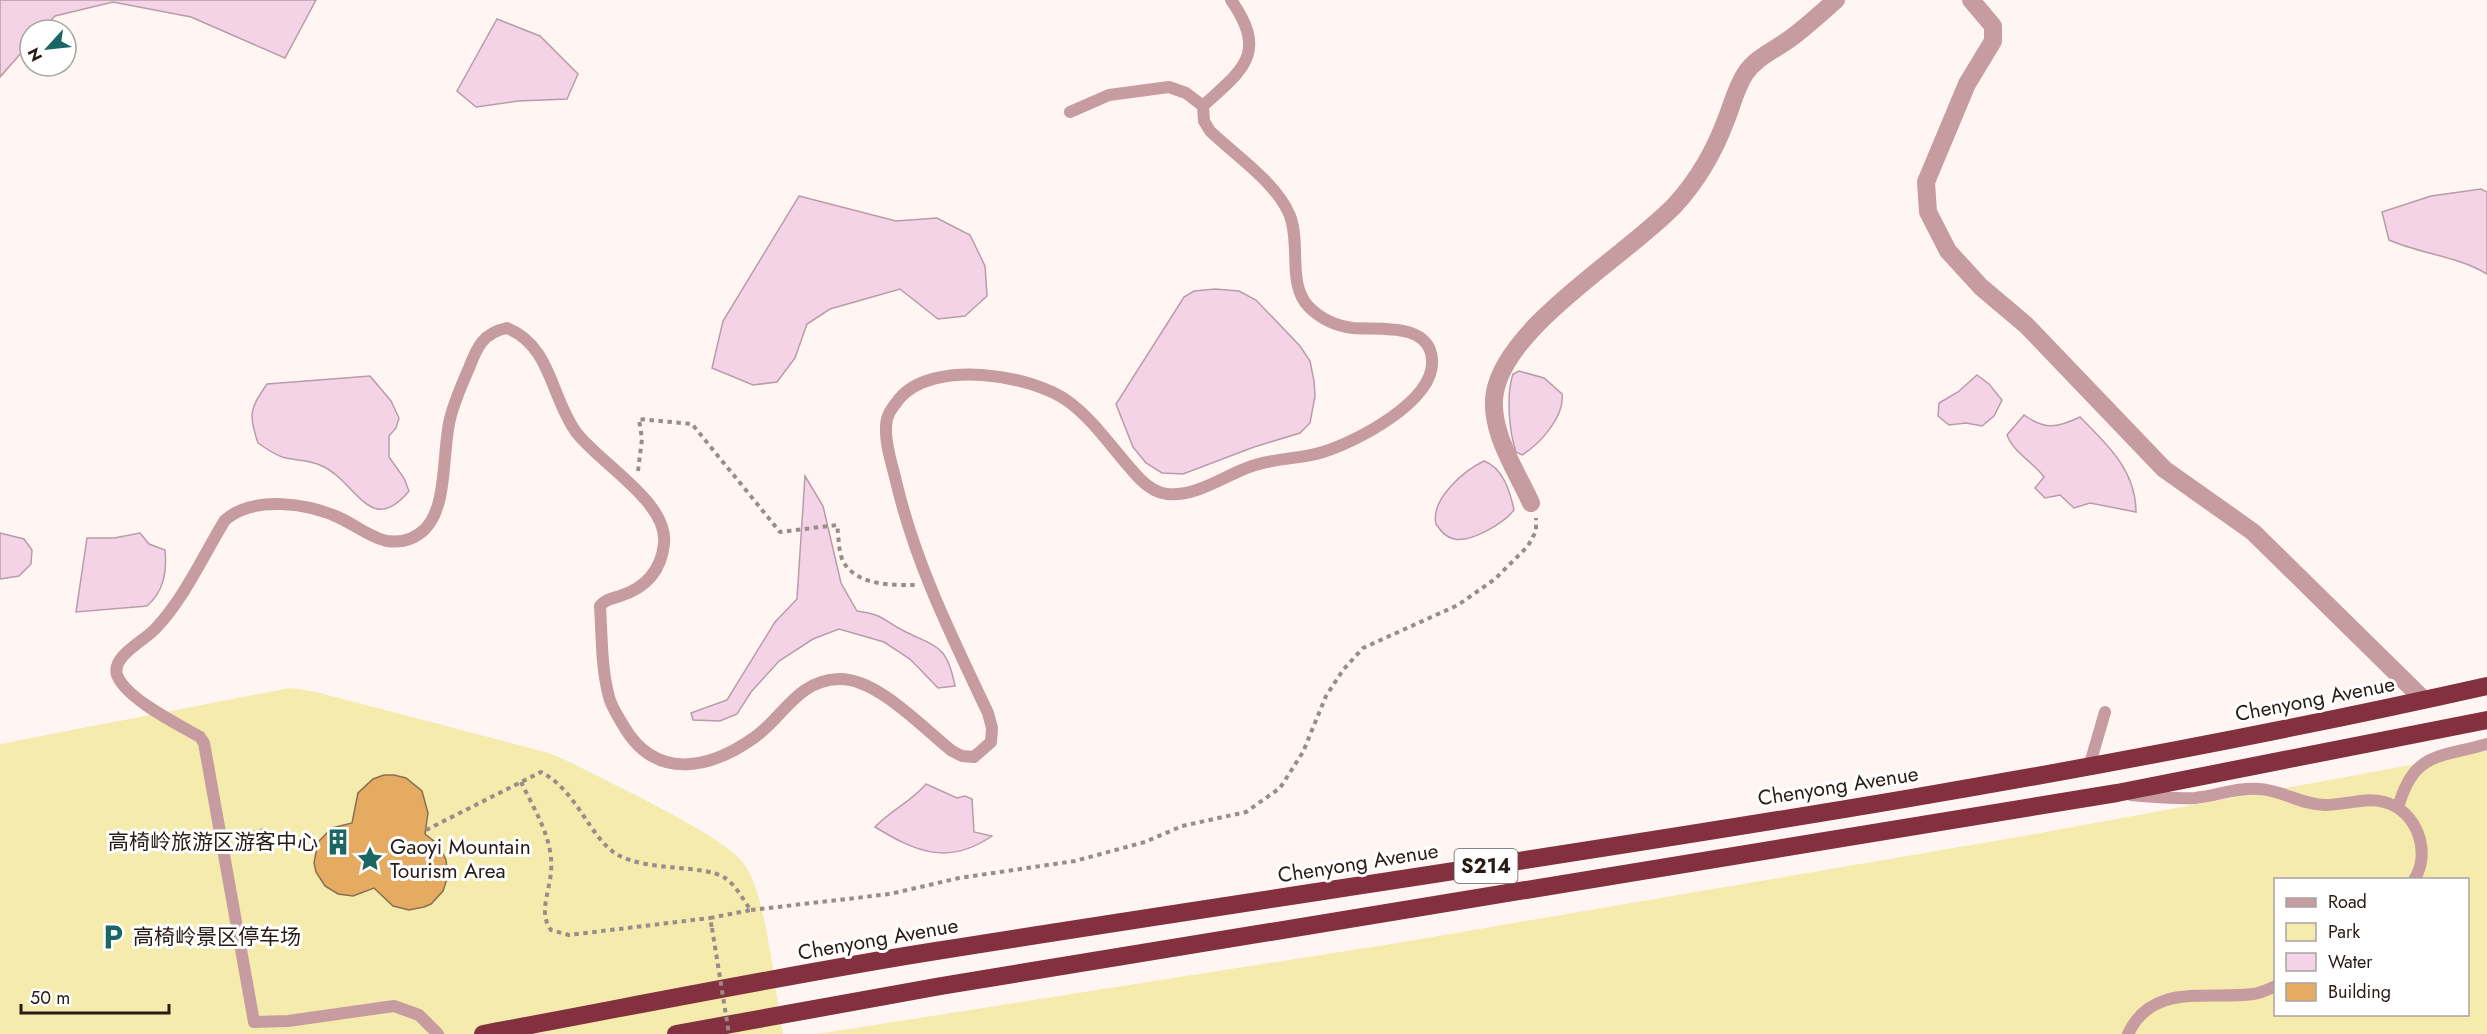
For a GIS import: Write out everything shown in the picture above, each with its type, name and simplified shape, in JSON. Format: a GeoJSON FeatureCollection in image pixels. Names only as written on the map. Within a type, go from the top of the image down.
{"type":"FeatureCollection","features":[{"type":"Feature","properties":{"kind":"highway","name":"Chenyong Avenue"},"geometry":{"type":"LineString","coordinates":[[483,1034],[931,952],[1391,882],[2089,767],[2487,686]]}},
{"type":"Feature","properties":{"kind":"highway","name":"S214"},"geometry":{"type":"LineString","coordinates":[[676,1034],[941,986],[2094,797],[2487,720]]}},
{"type":"Feature","properties":{"kind":"highway"},"geometry":{"type":"LineString","coordinates":[[2089,767],[2094,797]]}},
{"type":"Feature","properties":{"kind":"street"},"geometry":{"type":"LineString","coordinates":[[1531,503],[1502,438],[1495,414],[1495,393],[1502,369],[1516,349],[1571,292],[1676,204],[1704,169],[1738,89],[1757,60],[1790,39],[1836,0]]}},
{"type":"Feature","properties":{"kind":"street"},"geometry":{"type":"LineString","coordinates":[[1971,0],[1994,26],[1993,41],[1967,84],[1926,182],[1928,212],[1948,251],[1981,287],[2026,326],[2164,469],[2253,532],[2424,700]]}},
{"type":"Feature","properties":{"kind":"lane"},"geometry":{"type":"LineString","coordinates":[[1203,106],[1238,75],[1248,53],[1248,29],[1231,0]]}},
{"type":"Feature","properties":{"kind":"lane"},"geometry":{"type":"LineString","coordinates":[[438,1034],[419,1016],[394,1006],[288,1022],[254,1022],[204,743],[200,737],[165,718],[136,697],[117,676],[116,667],[120,659],[156,629],[178,600],[225,520],[236,511],[264,505],[315,509],[340,518],[385,541],[410,540],[418,535],[434,517],[450,419],[477,348],[485,336],[507,328],[519,333],[540,356],[561,405],[576,431],[653,507],[662,524],[665,541],[661,560],[652,577],[640,588],[605,600],[600,606],[605,680],[609,700],[633,742],[647,755],[664,763],[686,765],[737,749],[758,735],[800,692],[812,684],[839,679],[863,682],[881,693],[952,751],[974,757],[984,751],[991,742],[992,728],[988,713],[929,585],[911,539],[889,451],[886,427],[890,410],[906,391],[917,383],[933,377],[964,374],[1017,381],[1055,394],[1082,413],[1140,479],[1150,488],[1165,494],[1180,493],[1206,486],[1254,465],[1324,452],[1371,429],[1402,410],[1421,392],[1432,362],[1430,349],[1420,337],[1403,331],[1343,325],[1327,321],[1308,306],[1297,289],[1297,238],[1290,214],[1278,194],[1210,131],[1204,121],[1203,106],[1186,93],[1169,87],[1109,95],[1070,112]]}},
{"type":"Feature","properties":{"kind":"lane"},"geometry":{"type":"LineString","coordinates":[[2089,767],[2104,712]]}},
{"type":"Feature","properties":{"kind":"lane"},"geometry":{"type":"LineString","coordinates":[[2398,808],[2403,787],[2420,764],[2487,744]]}},
{"type":"Feature","properties":{"kind":"lane"},"geometry":{"type":"LineString","coordinates":[[2117,793],[2168,798],[2197,798],[2241,789],[2260,789],[2303,802],[2325,805],[2366,801],[2385,802],[2398,808],[2418,833],[2423,853],[2414,878]]}},
{"type":"Feature","properties":{"kind":"lane"},"geometry":{"type":"LineString","coordinates":[[2128,1034],[2144,1009],[2163,1000],[2256,994],[2274,987]]}},
{"type":"Feature","properties":{"kind":"path"},"geometry":{"type":"LineString","coordinates":[[633,489],[641,461],[642,439],[639,419],[692,424],[780,532],[837,525],[840,553],[844,563],[855,573],[889,585],[929,585]]}},
{"type":"Feature","properties":{"kind":"path"},"geometry":{"type":"LineString","coordinates":[[519,783],[543,830],[550,856],[552,870],[544,917],[556,934],[569,935],[890,894],[958,878],[1076,861],[1145,842],[1182,826],[1246,812],[1280,788],[1303,752],[1326,696],[1342,670],[1363,648],[1458,605],[1515,561],[1536,531],[1531,503]]}},
{"type":"Feature","properties":{"kind":"path"},"geometry":{"type":"LineString","coordinates":[[426,830],[541,772],[555,779],[615,853],[646,865],[723,877],[751,910]]}},
{"type":"Feature","properties":{"kind":"path"},"geometry":{"type":"LineString","coordinates":[[222,840],[264,830]]}},
{"type":"Feature","properties":{"kind":"path"},"geometry":{"type":"LineString","coordinates":[[710,918],[729,1034]]}},
{"type":"Feature","properties":{"kind":"green space","name":"Gaoyi Mountain Tourism Area"},"geometry":{"type":"Polygon","coordinates":[[[290,688],[312,691],[549,753],[692,825],[734,853],[745,865],[753,880],[765,921],[783,1034],[0,1034],[0,744],[290,688]]]}},
{"type":"Feature","properties":{"kind":"green space"},"geometry":{"type":"Polygon","coordinates":[[[2487,751],[2487,1034],[817,1034],[1397,943],[2024,836],[2487,751]]]}},
{"type":"Feature","properties":{"kind":"water"},"geometry":{"type":"Polygon","coordinates":[[[0,0],[316,0],[285,58],[191,17],[113,2],[53,18],[18,18],[18,57],[0,77],[0,0]]]}},
{"type":"Feature","properties":{"kind":"water"},"geometry":{"type":"Polygon","coordinates":[[[497,19],[540,36],[578,74],[567,99],[518,101],[476,107],[457,91],[497,19]]]}},
{"type":"Feature","properties":{"kind":"water"},"geometry":{"type":"Polygon","coordinates":[[[2481,189],[2487,192],[2487,274],[2464,263],[2389,240],[2382,212],[2431,196],[2481,189]]]}},
{"type":"Feature","properties":{"kind":"water"},"geometry":{"type":"Polygon","coordinates":[[[799,196],[896,221],[937,218],[970,235],[985,266],[987,296],[965,316],[938,319],[900,289],[830,309],[807,324],[795,358],[777,382],[753,385],[712,368],[723,321],[799,196]]]}},
{"type":"Feature","properties":{"kind":"water"},"geometry":{"type":"Polygon","coordinates":[[[1215,289],[1239,291],[1256,300],[1300,346],[1310,361],[1314,381],[1315,396],[1310,423],[1300,433],[1254,447],[1183,474],[1162,473],[1146,463],[1133,447],[1116,404],[1184,297],[1194,291],[1215,289]]]}},
{"type":"Feature","properties":{"kind":"water"},"geometry":{"type":"Polygon","coordinates":[[[1519,371],[1544,378],[1562,394],[1560,411],[1550,429],[1522,455],[1516,452],[1509,413],[1513,374],[1519,371]]]}},
{"type":"Feature","properties":{"kind":"water"},"geometry":{"type":"Polygon","coordinates":[[[1977,375],[1989,384],[2002,400],[1994,416],[1982,426],[1966,423],[1949,425],[1938,416],[1939,403],[1958,392],[1977,375]]]}},
{"type":"Feature","properties":{"kind":"water"},"geometry":{"type":"Polygon","coordinates":[[[370,376],[391,401],[399,418],[396,428],[389,436],[389,457],[404,478],[409,491],[395,504],[384,509],[373,508],[364,502],[334,473],[322,466],[282,457],[258,443],[252,418],[254,406],[267,384],[370,376]]]}},
{"type":"Feature","properties":{"kind":"water"},"geometry":{"type":"Polygon","coordinates":[[[2024,415],[2038,423],[2051,426],[2080,417],[2101,438],[2126,471],[2135,497],[2136,512],[2090,503],[2074,508],[2060,495],[2045,498],[2035,488],[2044,477],[2018,452],[2007,435],[2024,415]]]}},
{"type":"Feature","properties":{"kind":"water"},"geometry":{"type":"Polygon","coordinates":[[[1484,461],[1491,464],[1501,475],[1508,488],[1514,510],[1495,526],[1478,535],[1461,539],[1451,538],[1436,524],[1438,505],[1459,478],[1484,461]]]}},
{"type":"Feature","properties":{"kind":"water"},"geometry":{"type":"Polygon","coordinates":[[[805,476],[823,506],[841,583],[857,611],[878,616],[933,645],[948,662],[955,686],[938,688],[910,659],[884,642],[839,629],[813,639],[779,661],[751,692],[737,714],[720,721],[693,720],[691,713],[727,700],[775,622],[797,599],[805,476]]]}},
{"type":"Feature","properties":{"kind":"water"},"geometry":{"type":"Polygon","coordinates":[[[0,533],[24,539],[32,550],[31,564],[19,576],[0,579],[0,533]]]}},
{"type":"Feature","properties":{"kind":"water"},"geometry":{"type":"Polygon","coordinates":[[[140,533],[149,544],[165,550],[163,581],[153,600],[147,606],[76,612],[87,538],[114,538],[140,533]]]}},
{"type":"Feature","properties":{"kind":"water"},"geometry":{"type":"Polygon","coordinates":[[[926,784],[957,798],[965,796],[972,799],[974,832],[992,836],[961,851],[932,852],[904,843],[875,827],[926,784]]]}},
{"type":"Feature","properties":{"kind":"building","name":"高椅岭旅游区游客中心"},"geometry":{"type":"Polygon","coordinates":[[[384,775],[406,778],[422,791],[428,813],[425,834],[439,845],[446,860],[448,876],[443,891],[431,904],[424,907],[409,910],[393,906],[374,888],[353,896],[338,894],[325,886],[316,872],[314,863],[318,842],[332,828],[352,823],[358,793],[373,779],[384,775]]]}},
{"type":"Feature","properties":{"kind":"place","name":"高椅岭旅游区游客中心"},"geometry":{"type":"Point","coordinates":[338,842]}},
{"type":"Feature","properties":{"kind":"place","name":"Gaoyi Mountain Tourism Area"},"geometry":{"type":"Point","coordinates":[370,859]}},
{"type":"Feature","properties":{"kind":"place","name":"高椅岭景区停车场"},"geometry":{"type":"Point","coordinates":[113,937]}}]}
